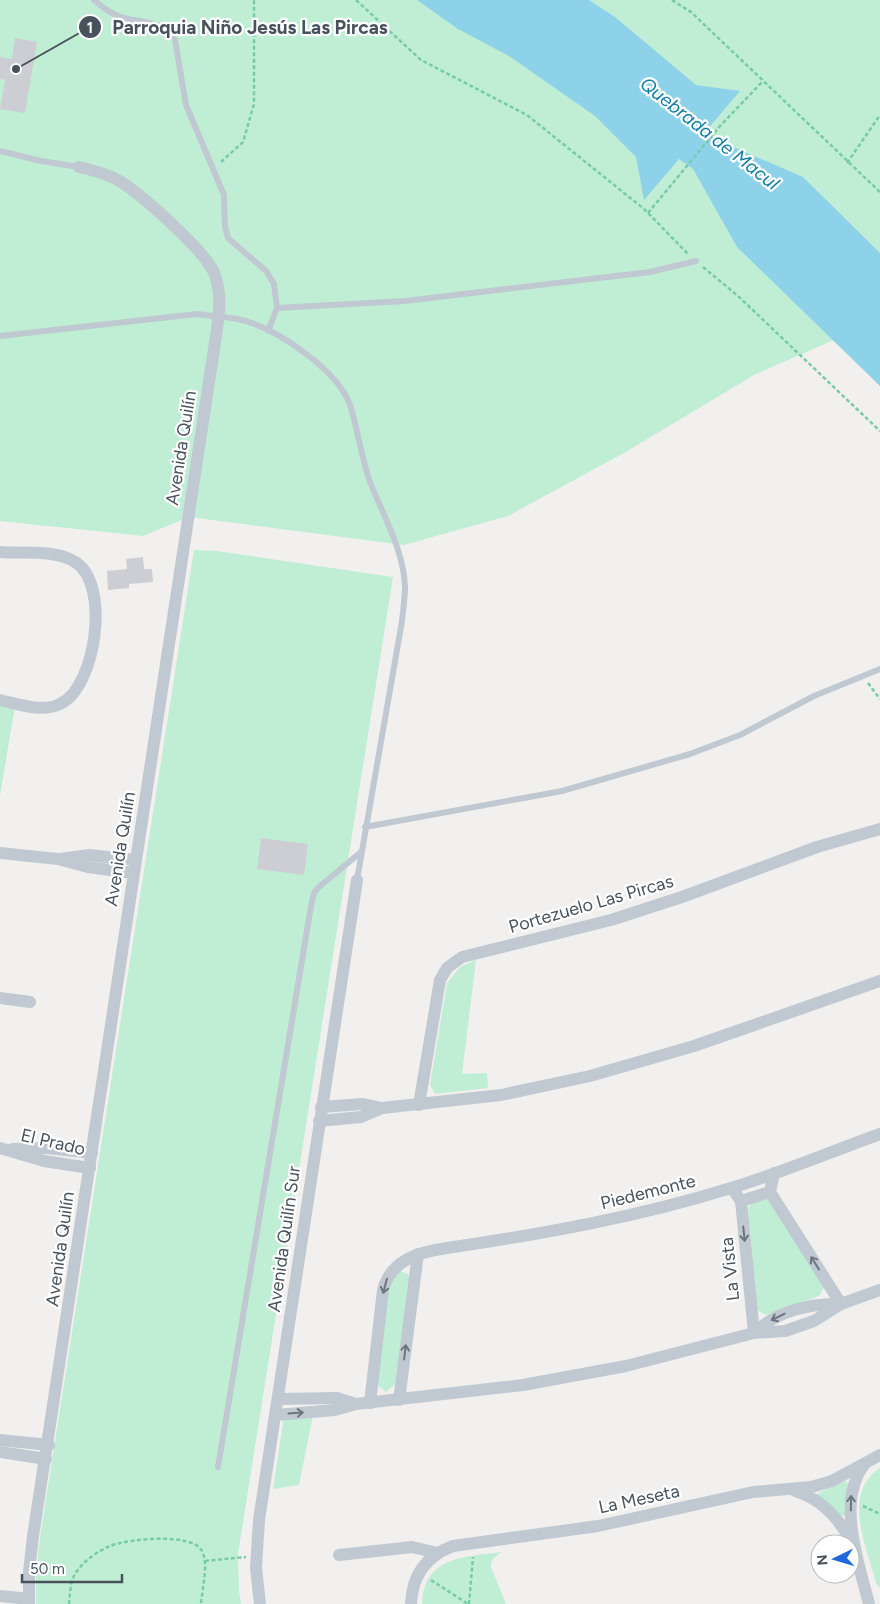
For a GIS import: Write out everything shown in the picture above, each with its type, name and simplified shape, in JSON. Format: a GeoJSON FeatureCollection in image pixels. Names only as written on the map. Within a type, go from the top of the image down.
{"type":"FeatureCollection","features":[{"type":"Feature","properties":{"kind":"street","name":"Avenida Quilín"},"geometry":{"type":"LineString","coordinates":[[29,1602],[31,1556],[135,860],[219,316],[218,287],[208,260],[129,188],[108,176],[80,167]]}},
{"type":"Feature","properties":{"kind":"street"},"geometry":{"type":"LineString","coordinates":[[0,552],[59,556],[74,561],[86,571],[90,578],[96,612],[93,638],[86,669],[79,685],[68,700],[53,707],[44,708],[0,700]]}},
{"type":"Feature","properties":{"kind":"street","name":"Portezuelo Las Pircas"},"geometry":{"type":"LineString","coordinates":[[418,1105],[440,980],[447,968],[462,956],[611,920],[832,842],[880,829]]}},
{"type":"Feature","properties":{"kind":"street"},"geometry":{"type":"LineString","coordinates":[[0,853],[58,859],[88,867],[134,873]]}},
{"type":"Feature","properties":{"kind":"street"},"geometry":{"type":"LineString","coordinates":[[58,859],[89,855],[135,860]]}},
{"type":"Feature","properties":{"kind":"street","name":"Avenida Quilín Sur"},"geometry":{"type":"LineString","coordinates":[[260,1604],[256,1582],[259,1520],[357,880]]}},
{"type":"Feature","properties":{"kind":"street"},"geometry":{"type":"LineString","coordinates":[[321,1107],[364,1104],[382,1108],[515,1093],[603,1073],[721,1037],[880,981]]}},
{"type":"Feature","properties":{"kind":"street"},"geometry":{"type":"LineString","coordinates":[[0,998],[30,1002]]}},
{"type":"Feature","properties":{"kind":"street"},"geometry":{"type":"LineString","coordinates":[[319,1121],[361,1117],[382,1108]]}},
{"type":"Feature","properties":{"kind":"street","name":"Piedemonte"},"geometry":{"type":"LineString","coordinates":[[370,1403],[385,1284],[393,1269],[418,1254],[432,1250],[573,1228],[732,1188],[880,1134]]}},
{"type":"Feature","properties":{"kind":"street","name":"El Prado"},"geometry":{"type":"LineString","coordinates":[[4,1149],[34,1148],[92,1153]]}},
{"type":"Feature","properties":{"kind":"street","name":"El Prado"},"geometry":{"type":"LineString","coordinates":[[4,1149],[44,1160],[90,1168]]}},
{"type":"Feature","properties":{"kind":"street"},"geometry":{"type":"LineString","coordinates":[[774,1173],[770,1192],[841,1304]]}},
{"type":"Feature","properties":{"kind":"street","name":"La Vista"},"geometry":{"type":"LineString","coordinates":[[732,1188],[741,1201],[754,1333]]}},
{"type":"Feature","properties":{"kind":"street"},"geometry":{"type":"LineString","coordinates":[[741,1201],[770,1192]]}},
{"type":"Feature","properties":{"kind":"street"},"geometry":{"type":"LineString","coordinates":[[399,1400],[418,1254]]}},
{"type":"Feature","properties":{"kind":"street"},"geometry":{"type":"LineString","coordinates":[[276,1414],[335,1410],[356,1404],[508,1388],[585,1374],[707,1347],[754,1333],[765,1323],[789,1311],[814,1305],[841,1304],[880,1290]]}},
{"type":"Feature","properties":{"kind":"street"},"geometry":{"type":"LineString","coordinates":[[278,1399],[337,1398],[356,1404]]}},
{"type":"Feature","properties":{"kind":"street"},"geometry":{"type":"LineString","coordinates":[[0,1440],[49,1445]]}},
{"type":"Feature","properties":{"kind":"street"},"geometry":{"type":"LineString","coordinates":[[0,1452],[46,1459]]}},
{"type":"Feature","properties":{"kind":"street","name":"La Meseta"},"geometry":{"type":"LineString","coordinates":[[438,1553],[453,1546],[598,1526],[753,1492],[792,1490],[832,1481],[880,1455]]}},
{"type":"Feature","properties":{"kind":"street"},"geometry":{"type":"LineString","coordinates":[[854,1534],[851,1500],[855,1480],[868,1462]]}},
{"type":"Feature","properties":{"kind":"street"},"geometry":{"type":"LineString","coordinates":[[792,1490],[809,1496],[828,1508],[847,1534]]}},
{"type":"Feature","properties":{"kind":"street"},"geometry":{"type":"LineString","coordinates":[[339,1555],[418,1547],[438,1553],[419,1572],[412,1588],[410,1604]]}},
{"type":"Feature","properties":{"kind":"street"},"geometry":{"type":"LineString","coordinates":[[399,1549],[412,1556],[419,1572]]}},
{"type":"Feature","properties":{"kind":"street"},"geometry":{"type":"LineString","coordinates":[[860,1565],[870,1604],[880,1601]]}},
{"type":"Feature","properties":{"kind":"street"},"geometry":{"type":"LineString","coordinates":[[0,1596],[29,1602]]}},
{"type":"Feature","properties":{"kind":"lane"},"geometry":{"type":"LineString","coordinates":[[94,0],[106,10],[121,17],[157,25],[170,33],[178,48],[186,105],[224,195],[225,227],[228,238],[266,271],[274,284],[277,308],[268,331]]}},
{"type":"Feature","properties":{"kind":"lane"},"geometry":{"type":"LineString","coordinates":[[0,151],[41,161],[80,167]]}},
{"type":"Feature","properties":{"kind":"lane"},"geometry":{"type":"LineString","coordinates":[[277,308],[405,301],[650,272],[696,261]]}},
{"type":"Feature","properties":{"kind":"lane"},"geometry":{"type":"LineString","coordinates":[[0,336],[197,314],[219,316],[251,322],[268,331],[323,367],[342,389],[349,404],[369,480],[395,544],[405,586],[402,621],[357,880]]}},
{"type":"Feature","properties":{"kind":"lane"},"geometry":{"type":"LineString","coordinates":[[365,827],[562,792],[690,754],[740,735],[814,696],[880,669]]}},
{"type":"Feature","properties":{"kind":"lane"},"geometry":{"type":"LineString","coordinates":[[218,1467],[311,906],[319,887],[361,852]]}},
{"type":"Feature","properties":{"kind":"path"},"geometry":{"type":"LineString","coordinates":[[214,169],[243,142],[254,104],[254,0]]}},
{"type":"Feature","properties":{"kind":"path"},"geometry":{"type":"LineString","coordinates":[[356,0],[421,60],[527,115],[648,213],[696,261],[738,296],[880,431]]}},
{"type":"Feature","properties":{"kind":"path"},"geometry":{"type":"LineString","coordinates":[[672,0],[691,12],[880,192]]}},
{"type":"Feature","properties":{"kind":"path"},"geometry":{"type":"LineString","coordinates":[[648,213],[720,126],[763,81]]}},
{"type":"Feature","properties":{"kind":"path"},"geometry":{"type":"LineString","coordinates":[[848,163],[880,115]]}},
{"type":"Feature","properties":{"kind":"path"},"geometry":{"type":"LineString","coordinates":[[863,675],[880,700]]}},
{"type":"Feature","properties":{"kind":"path"},"geometry":{"type":"LineString","coordinates":[[851,1500],[880,1514]]}},
{"type":"Feature","properties":{"kind":"path"},"geometry":{"type":"LineString","coordinates":[[69,1604],[70,1586],[75,1572],[92,1555],[112,1545],[151,1538],[188,1540],[198,1544],[203,1552],[205,1562],[201,1604]]}},
{"type":"Feature","properties":{"kind":"path"},"geometry":{"type":"LineString","coordinates":[[419,1572],[468,1604],[474,1543]]}},
{"type":"Feature","properties":{"kind":"path"},"geometry":{"type":"LineString","coordinates":[[205,1562],[256,1556]]}},
{"type":"Feature","properties":{"kind":"green space"},"geometry":{"type":"Polygon","coordinates":[[[0,0],[880,0],[880,320],[756,374],[624,453],[508,516],[404,545],[189,517],[143,536],[0,521],[0,0]]]}},
{"type":"Feature","properties":{"kind":"green space"},"geometry":{"type":"Polygon","coordinates":[[[194,550],[217,551],[393,577],[238,1554],[241,1604],[36,1604],[36,1570],[41,1531],[194,550]]]}},
{"type":"Feature","properties":{"kind":"green space"},"geometry":{"type":"Polygon","coordinates":[[[0,704],[15,706],[0,796],[0,704]]]}},
{"type":"Feature","properties":{"kind":"green space"},"geometry":{"type":"Polygon","coordinates":[[[476,960],[462,1074],[487,1073],[488,1088],[435,1094],[430,1085],[447,983],[460,967],[476,960]]]}},
{"type":"Feature","properties":{"kind":"green space"},"geometry":{"type":"Polygon","coordinates":[[[768,1199],[824,1287],[820,1295],[816,1297],[766,1315],[757,1310],[748,1208],[752,1203],[768,1199]]]}},
{"type":"Feature","properties":{"kind":"green space"},"geometry":{"type":"Polygon","coordinates":[[[400,1271],[408,1274],[410,1281],[395,1384],[386,1392],[377,1385],[387,1289],[400,1271]]]}},
{"type":"Feature","properties":{"kind":"green space"},"geometry":{"type":"Polygon","coordinates":[[[313,1415],[299,1485],[273,1489],[284,1416],[313,1415]]]}},
{"type":"Feature","properties":{"kind":"green space"},"geometry":{"type":"Polygon","coordinates":[[[880,1468],[880,1588],[876,1583],[863,1538],[859,1506],[862,1492],[868,1479],[880,1468]]]}},
{"type":"Feature","properties":{"kind":"green space"},"geometry":{"type":"Polygon","coordinates":[[[846,1481],[849,1485],[847,1514],[842,1516],[817,1495],[846,1481]]]}},
{"type":"Feature","properties":{"kind":"green space"},"geometry":{"type":"Polygon","coordinates":[[[501,1552],[492,1560],[491,1567],[506,1604],[422,1604],[424,1588],[430,1576],[438,1568],[461,1558],[501,1552]]]}},
{"type":"Feature","properties":{"kind":"water"},"geometry":{"type":"Polygon","coordinates":[[[417,0],[589,0],[615,17],[696,85],[740,91],[706,131],[717,140],[803,177],[880,253],[880,386],[737,247],[693,169],[679,159],[644,200],[636,157],[595,116],[509,56],[458,29],[417,0]]]}},
{"type":"Feature","properties":{"kind":"building"},"geometry":{"type":"Polygon","coordinates":[[[15,38],[37,42],[25,113],[0,109],[5,80],[0,79],[0,57],[12,59],[15,38]]]}},
{"type":"Feature","properties":{"kind":"building"},"geometry":{"type":"Polygon","coordinates":[[[143,557],[144,569],[152,569],[153,582],[129,584],[129,588],[108,590],[107,571],[127,569],[126,559],[143,557]]]}},
{"type":"Feature","properties":{"kind":"building"},"geometry":{"type":"Polygon","coordinates":[[[261,838],[308,844],[304,875],[257,869],[261,838]]]}},
{"type":"Feature","properties":{"kind":"place","name":"Parroquia Niño Jesús Las Pircas"},"geometry":{"type":"Point","coordinates":[16,69]}},
{"type":"Feature","properties":{"kind":"water label","name":"Quebrada de Macul"},"geometry":{"type":"Point","coordinates":[710,133]}}]}
